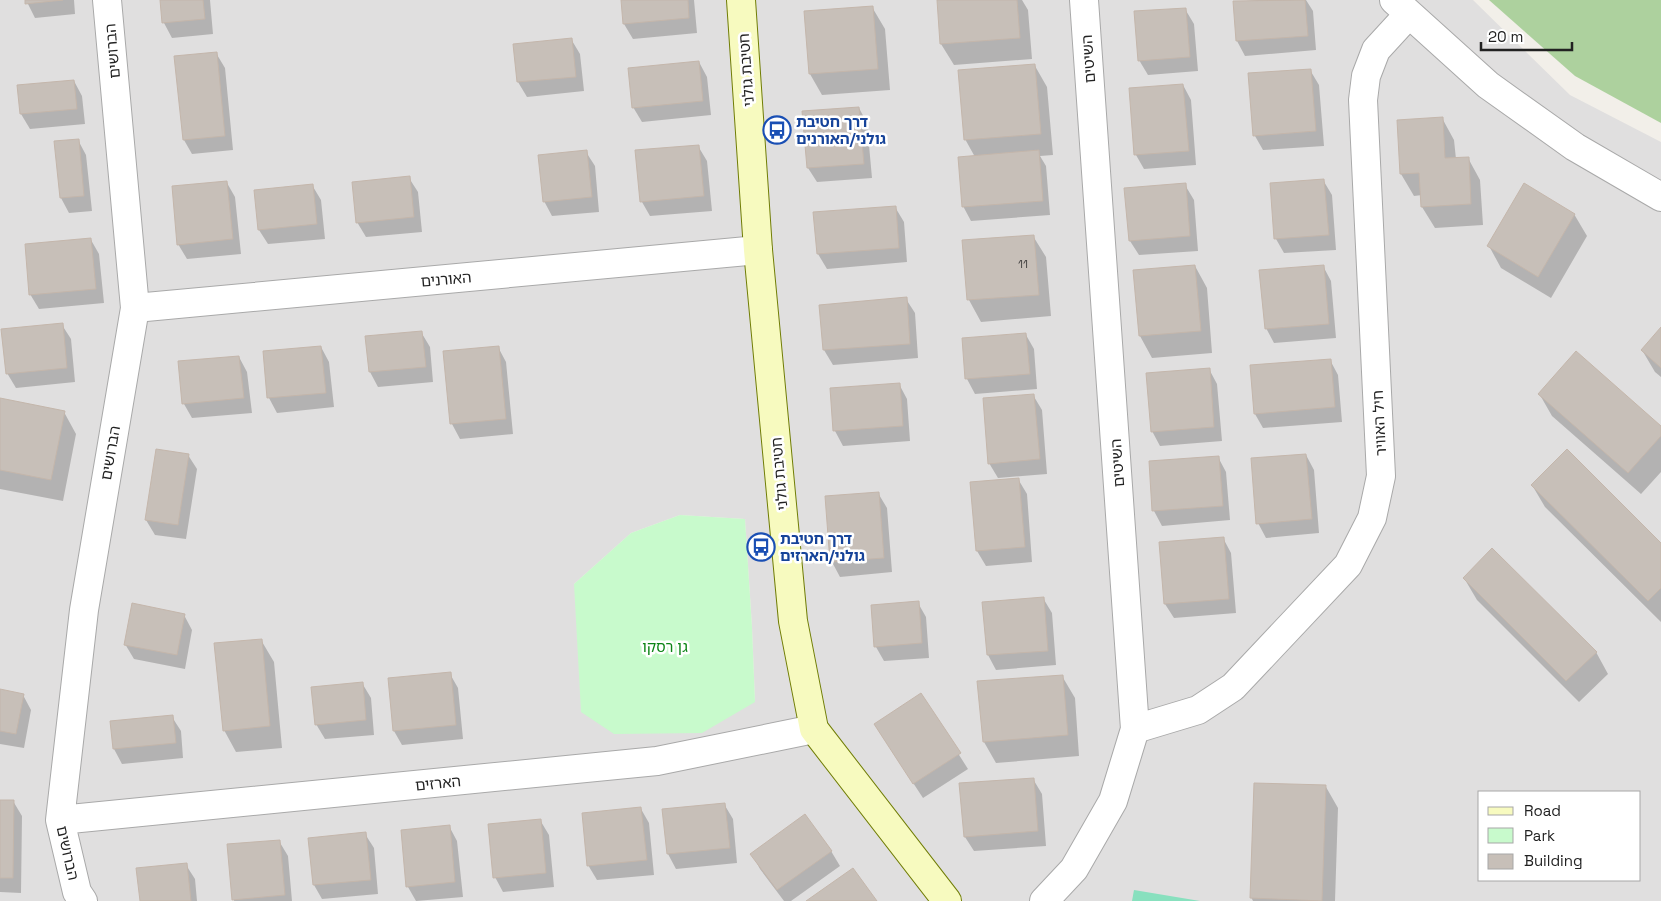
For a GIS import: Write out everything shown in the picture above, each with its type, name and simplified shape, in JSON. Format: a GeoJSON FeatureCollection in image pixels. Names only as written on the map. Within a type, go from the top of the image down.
{"type":"FeatureCollection","features":[{"type":"Feature","properties":{"kind":"street","name":"הברושים"},"geometry":{"type":"LineString","coordinates":[[83,901],[77,892],[60,820],[84,610],[135,308],[107,0]]}},
{"type":"Feature","properties":{"kind":"street","name":"חטיבת גולני"},"geometry":{"type":"LineString","coordinates":[[741,0],[758,250],[793,621],[814,730],[947,901]]}},
{"type":"Feature","properties":{"kind":"street","name":"השיטים"},"geometry":{"type":"LineString","coordinates":[[1044,901],[1074,869],[1113,801],[1135,730],[1084,0]]}},
{"type":"Feature","properties":{"kind":"street","name":"חיל האוויר"},"geometry":{"type":"LineString","coordinates":[[1135,730],[1198,710],[1233,687],[1348,565],[1372,518],[1381,476],[1363,100],[1366,76],[1376,50],[1401,7]]}},
{"type":"Feature","properties":{"kind":"street"},"geometry":{"type":"LineString","coordinates":[[1401,7],[1488,85],[1575,147],[1661,197]]}},
{"type":"Feature","properties":{"kind":"street","name":"האורנים"},"geometry":{"type":"LineString","coordinates":[[135,308],[758,250]]}},
{"type":"Feature","properties":{"kind":"street","name":"הארזים"},"geometry":{"type":"LineString","coordinates":[[60,820],[656,761],[814,730]]}},
{"type":"Feature","properties":{"kind":"shaded area"},"geometry":{"type":"Polygon","coordinates":[[[0,0],[1473,0],[1570,95],[1661,142],[1661,901],[0,901],[0,0]],[[680,515],[631,533],[574,584],[755,701],[745,519],[680,515]]]}},
{"type":"Feature","properties":{"kind":"green space"},"geometry":{"type":"Polygon","coordinates":[[[1489,0],[1661,0],[1661,123],[1575,76],[1489,0]]]}},
{"type":"Feature","properties":{"kind":"green space","name":"גן רסקו"},"geometry":{"type":"Polygon","coordinates":[[[680,515],[745,519],[755,702],[702,733],[614,734],[581,712],[574,584],[631,533],[680,515]]]}},
{"type":"Feature","properties":{"kind":"green space"},"geometry":{"type":"Polygon","coordinates":[[[1134,890],[1200,901],[1132,901],[1134,890]]]}},
{"type":"Feature","properties":{"kind":"building"},"geometry":{"type":"Polygon","coordinates":[[[25,0],[63,0],[25,4],[25,0]]]}},
{"type":"Feature","properties":{"kind":"building"},"geometry":{"type":"Polygon","coordinates":[[[160,0],[203,0],[205,19],[162,23],[160,0]]]}},
{"type":"Feature","properties":{"kind":"building"},"geometry":{"type":"Polygon","coordinates":[[[621,0],[688,0],[689,18],[623,24],[621,0]]]}},
{"type":"Feature","properties":{"kind":"building"},"geometry":{"type":"Polygon","coordinates":[[[937,0],[1017,0],[1020,38],[940,44],[937,0]]]}},
{"type":"Feature","properties":{"kind":"building"},"geometry":{"type":"Polygon","coordinates":[[[1305,0],[1308,36],[1236,41],[1233,1],[1305,0]]]}},
{"type":"Feature","properties":{"kind":"building"},"geometry":{"type":"Polygon","coordinates":[[[873,6],[878,69],[809,74],[804,11],[873,6]]]}},
{"type":"Feature","properties":{"kind":"building"},"geometry":{"type":"Polygon","coordinates":[[[1186,8],[1190,57],[1138,61],[1134,11],[1186,8]]]}},
{"type":"Feature","properties":{"kind":"building"},"geometry":{"type":"Polygon","coordinates":[[[572,38],[576,77],[517,82],[513,44],[572,38]]]}},
{"type":"Feature","properties":{"kind":"building"},"geometry":{"type":"Polygon","coordinates":[[[217,52],[225,136],[183,140],[174,56],[217,52]]]}},
{"type":"Feature","properties":{"kind":"building"},"geometry":{"type":"Polygon","coordinates":[[[699,61],[703,101],[632,108],[628,68],[699,61]]]}},
{"type":"Feature","properties":{"kind":"building"},"geometry":{"type":"Polygon","coordinates":[[[1035,64],[1041,134],[964,140],[958,70],[1035,64]]]}},
{"type":"Feature","properties":{"kind":"building"},"geometry":{"type":"Polygon","coordinates":[[[1311,69],[1316,131],[1253,136],[1248,73],[1311,69]]]}},
{"type":"Feature","properties":{"kind":"building"},"geometry":{"type":"Polygon","coordinates":[[[74,80],[77,109],[20,114],[17,85],[74,80]]]}},
{"type":"Feature","properties":{"kind":"building"},"geometry":{"type":"Polygon","coordinates":[[[1183,84],[1189,151],[1134,155],[1129,88],[1183,84]]]}},
{"type":"Feature","properties":{"kind":"building"},"geometry":{"type":"Polygon","coordinates":[[[859,107],[864,164],[807,168],[802,111],[859,107]]]}},
{"type":"Feature","properties":{"kind":"building"},"geometry":{"type":"Polygon","coordinates":[[[1443,117],[1445,158],[1469,157],[1471,204],[1421,207],[1419,173],[1400,174],[1397,120],[1443,117]]]}},
{"type":"Feature","properties":{"kind":"building"},"geometry":{"type":"Polygon","coordinates":[[[79,139],[84,196],[60,198],[54,141],[79,139]]]}},
{"type":"Feature","properties":{"kind":"building"},"geometry":{"type":"Polygon","coordinates":[[[699,145],[704,196],[640,202],[635,150],[699,145]]]}},
{"type":"Feature","properties":{"kind":"building"},"geometry":{"type":"Polygon","coordinates":[[[587,150],[592,197],[543,202],[538,155],[587,150]]]}},
{"type":"Feature","properties":{"kind":"building"},"geometry":{"type":"Polygon","coordinates":[[[1039,150],[1043,201],[962,207],[958,157],[1039,150]]]}},
{"type":"Feature","properties":{"kind":"building"},"geometry":{"type":"Polygon","coordinates":[[[410,176],[414,217],[356,223],[352,182],[410,176]]]}},
{"type":"Feature","properties":{"kind":"building"},"geometry":{"type":"Polygon","coordinates":[[[1324,179],[1329,235],[1274,239],[1270,183],[1324,179]]]}},
{"type":"Feature","properties":{"kind":"building"},"geometry":{"type":"Polygon","coordinates":[[[227,181],[233,239],[177,245],[172,186],[227,181]]]}},
{"type":"Feature","properties":{"kind":"building"},"geometry":{"type":"Polygon","coordinates":[[[1186,183],[1190,236],[1129,241],[1124,188],[1186,183]]]}},
{"type":"Feature","properties":{"kind":"building"},"geometry":{"type":"Polygon","coordinates":[[[1524,183],[1575,214],[1538,277],[1487,246],[1524,183]]]}},
{"type":"Feature","properties":{"kind":"building"},"geometry":{"type":"Polygon","coordinates":[[[313,184],[317,224],[258,230],[254,190],[313,184]]]}},
{"type":"Feature","properties":{"kind":"building"},"geometry":{"type":"Polygon","coordinates":[[[896,206],[899,248],[817,254],[813,212],[896,206]]]}},
{"type":"Feature","properties":{"kind":"building"},"geometry":{"type":"Polygon","coordinates":[[[1034,235],[1039,295],[967,300],[962,240],[1034,235]]]}},
{"type":"Feature","properties":{"kind":"building"},"geometry":{"type":"Polygon","coordinates":[[[91,238],[96,289],[29,295],[25,244],[91,238]]]}},
{"type":"Feature","properties":{"kind":"building"},"geometry":{"type":"Polygon","coordinates":[[[1195,265],[1201,331],[1139,336],[1133,270],[1195,265]]]}},
{"type":"Feature","properties":{"kind":"building"},"geometry":{"type":"Polygon","coordinates":[[[1324,265],[1329,324],[1265,329],[1259,270],[1324,265]]]}},
{"type":"Feature","properties":{"kind":"building"},"geometry":{"type":"Polygon","coordinates":[[[907,297],[910,344],[823,350],[819,305],[907,297]]]}},
{"type":"Feature","properties":{"kind":"building"},"geometry":{"type":"Polygon","coordinates":[[[63,323],[67,368],[6,374],[1,329],[63,323]]]}},
{"type":"Feature","properties":{"kind":"building"},"geometry":{"type":"Polygon","coordinates":[[[1661,327],[1661,368],[1641,350],[1661,327]]]}},
{"type":"Feature","properties":{"kind":"building"},"geometry":{"type":"Polygon","coordinates":[[[422,331],[426,367],[369,372],[365,336],[422,331]]]}},
{"type":"Feature","properties":{"kind":"building"},"geometry":{"type":"Polygon","coordinates":[[[1026,333],[1030,374],[965,379],[962,338],[1026,333]]]}},
{"type":"Feature","properties":{"kind":"building"},"geometry":{"type":"Polygon","coordinates":[[[321,346],[326,393],[267,398],[263,351],[321,346]]]}},
{"type":"Feature","properties":{"kind":"building"},"geometry":{"type":"Polygon","coordinates":[[[499,346],[506,419],[450,424],[443,351],[499,346]]]}},
{"type":"Feature","properties":{"kind":"building"},"geometry":{"type":"Polygon","coordinates":[[[1576,351],[1661,426],[1661,436],[1628,473],[1538,394],[1576,351]]]}},
{"type":"Feature","properties":{"kind":"building"},"geometry":{"type":"Polygon","coordinates":[[[239,356],[244,398],[182,404],[178,361],[239,356]]]}},
{"type":"Feature","properties":{"kind":"building"},"geometry":{"type":"Polygon","coordinates":[[[1331,359],[1335,407],[1254,414],[1250,365],[1331,359]]]}},
{"type":"Feature","properties":{"kind":"building"},"geometry":{"type":"Polygon","coordinates":[[[1210,368],[1214,427],[1151,432],[1146,373],[1210,368]]]}},
{"type":"Feature","properties":{"kind":"building"},"geometry":{"type":"Polygon","coordinates":[[[900,383],[903,426],[833,431],[830,388],[900,383]]]}},
{"type":"Feature","properties":{"kind":"building"},"geometry":{"type":"Polygon","coordinates":[[[1034,394],[1040,459],[988,464],[983,398],[1034,394]]]}},
{"type":"Feature","properties":{"kind":"building"},"geometry":{"type":"Polygon","coordinates":[[[0,398],[65,411],[51,480],[0,470],[0,398]]]}},
{"type":"Feature","properties":{"kind":"building"},"geometry":{"type":"Polygon","coordinates":[[[156,449],[189,454],[178,525],[145,520],[156,449]]]}},
{"type":"Feature","properties":{"kind":"building"},"geometry":{"type":"Polygon","coordinates":[[[1567,449],[1661,543],[1661,588],[1648,601],[1531,485],[1567,449]]]}},
{"type":"Feature","properties":{"kind":"building"},"geometry":{"type":"Polygon","coordinates":[[[1306,454],[1312,519],[1256,524],[1251,458],[1306,454]]]}},
{"type":"Feature","properties":{"kind":"building"},"geometry":{"type":"Polygon","coordinates":[[[1219,456],[1223,506],[1152,511],[1149,461],[1219,456]]]}},
{"type":"Feature","properties":{"kind":"building"},"geometry":{"type":"Polygon","coordinates":[[[1019,478],[1025,547],[976,551],[970,482],[1019,478]]]}},
{"type":"Feature","properties":{"kind":"building"},"geometry":{"type":"Polygon","coordinates":[[[879,492],[884,558],[830,562],[825,496],[879,492]]]}},
{"type":"Feature","properties":{"kind":"building"},"geometry":{"type":"Polygon","coordinates":[[[1224,537],[1229,599],[1164,604],[1159,542],[1224,537]]]}},
{"type":"Feature","properties":{"kind":"building"},"geometry":{"type":"Polygon","coordinates":[[[1492,548],[1597,652],[1566,681],[1463,578],[1492,548]]]}},
{"type":"Feature","properties":{"kind":"building"},"geometry":{"type":"Polygon","coordinates":[[[1044,597],[1048,651],[987,655],[982,602],[1044,597]]]}},
{"type":"Feature","properties":{"kind":"building"},"geometry":{"type":"Polygon","coordinates":[[[919,601],[922,643],[874,647],[871,605],[919,601]]]}},
{"type":"Feature","properties":{"kind":"building"},"geometry":{"type":"Polygon","coordinates":[[[132,603],[185,614],[177,655],[124,645],[132,603]]]}},
{"type":"Feature","properties":{"kind":"building"},"geometry":{"type":"Polygon","coordinates":[[[262,639],[270,726],[223,731],[214,643],[262,639]]]}},
{"type":"Feature","properties":{"kind":"building"},"geometry":{"type":"Polygon","coordinates":[[[451,672],[456,725],[393,731],[388,678],[451,672]]]}},
{"type":"Feature","properties":{"kind":"building"},"geometry":{"type":"Polygon","coordinates":[[[1063,675],[1068,735],[983,742],[977,681],[1063,675]]]}},
{"type":"Feature","properties":{"kind":"building"},"geometry":{"type":"Polygon","coordinates":[[[363,682],[366,720],[315,725],[311,687],[363,682]]]}},
{"type":"Feature","properties":{"kind":"building"},"geometry":{"type":"Polygon","coordinates":[[[0,689],[24,694],[16,734],[0,731],[0,689]]]}},
{"type":"Feature","properties":{"kind":"building"},"geometry":{"type":"Polygon","coordinates":[[[921,693],[961,753],[913,784],[874,724],[921,693]]]}},
{"type":"Feature","properties":{"kind":"building"},"geometry":{"type":"Polygon","coordinates":[[[173,715],[176,743],[113,749],[110,721],[173,715]]]}},
{"type":"Feature","properties":{"kind":"building"},"geometry":{"type":"Polygon","coordinates":[[[1034,778],[1038,831],[964,837],[959,783],[1034,778]]]}},
{"type":"Feature","properties":{"kind":"building"},"geometry":{"type":"Polygon","coordinates":[[[1254,783],[1326,785],[1322,901],[1250,898],[1254,783]]]}},
{"type":"Feature","properties":{"kind":"building"},"geometry":{"type":"Polygon","coordinates":[[[0,800],[14,800],[13,878],[0,878],[0,800]]]}},
{"type":"Feature","properties":{"kind":"building"},"geometry":{"type":"Polygon","coordinates":[[[725,803],[730,848],[667,854],[662,809],[725,803]]]}},
{"type":"Feature","properties":{"kind":"building"},"geometry":{"type":"Polygon","coordinates":[[[641,807],[647,860],[587,866],[582,813],[641,807]]]}},
{"type":"Feature","properties":{"kind":"building"},"geometry":{"type":"Polygon","coordinates":[[[805,814],[832,851],[777,890],[750,854],[805,814]]]}},
{"type":"Feature","properties":{"kind":"building"},"geometry":{"type":"Polygon","coordinates":[[[541,819],[546,873],[493,878],[488,824],[541,819]]]}},
{"type":"Feature","properties":{"kind":"building"},"geometry":{"type":"Polygon","coordinates":[[[450,825],[455,882],[406,887],[401,830],[450,825]]]}},
{"type":"Feature","properties":{"kind":"building"},"geometry":{"type":"Polygon","coordinates":[[[366,832],[371,880],[313,885],[308,838],[366,832]]]}},
{"type":"Feature","properties":{"kind":"building"},"geometry":{"type":"Polygon","coordinates":[[[280,840],[285,895],[232,900],[227,844],[280,840]]]}},
{"type":"Feature","properties":{"kind":"building"},"geometry":{"type":"Polygon","coordinates":[[[187,863],[191,901],[140,901],[136,868],[187,863]]]}},
{"type":"Feature","properties":{"kind":"building"},"geometry":{"type":"Polygon","coordinates":[[[853,868],[877,901],[806,901],[853,868]]]}},
{"type":"Feature","properties":{"kind":"place","name":"דרך חטיבת גולני/האורנים"},"geometry":{"type":"Point","coordinates":[777,130]}},
{"type":"Feature","properties":{"kind":"place","name":"דרך חטיבת גולני/הארזים"},"geometry":{"type":"Point","coordinates":[761,547]}}]}
